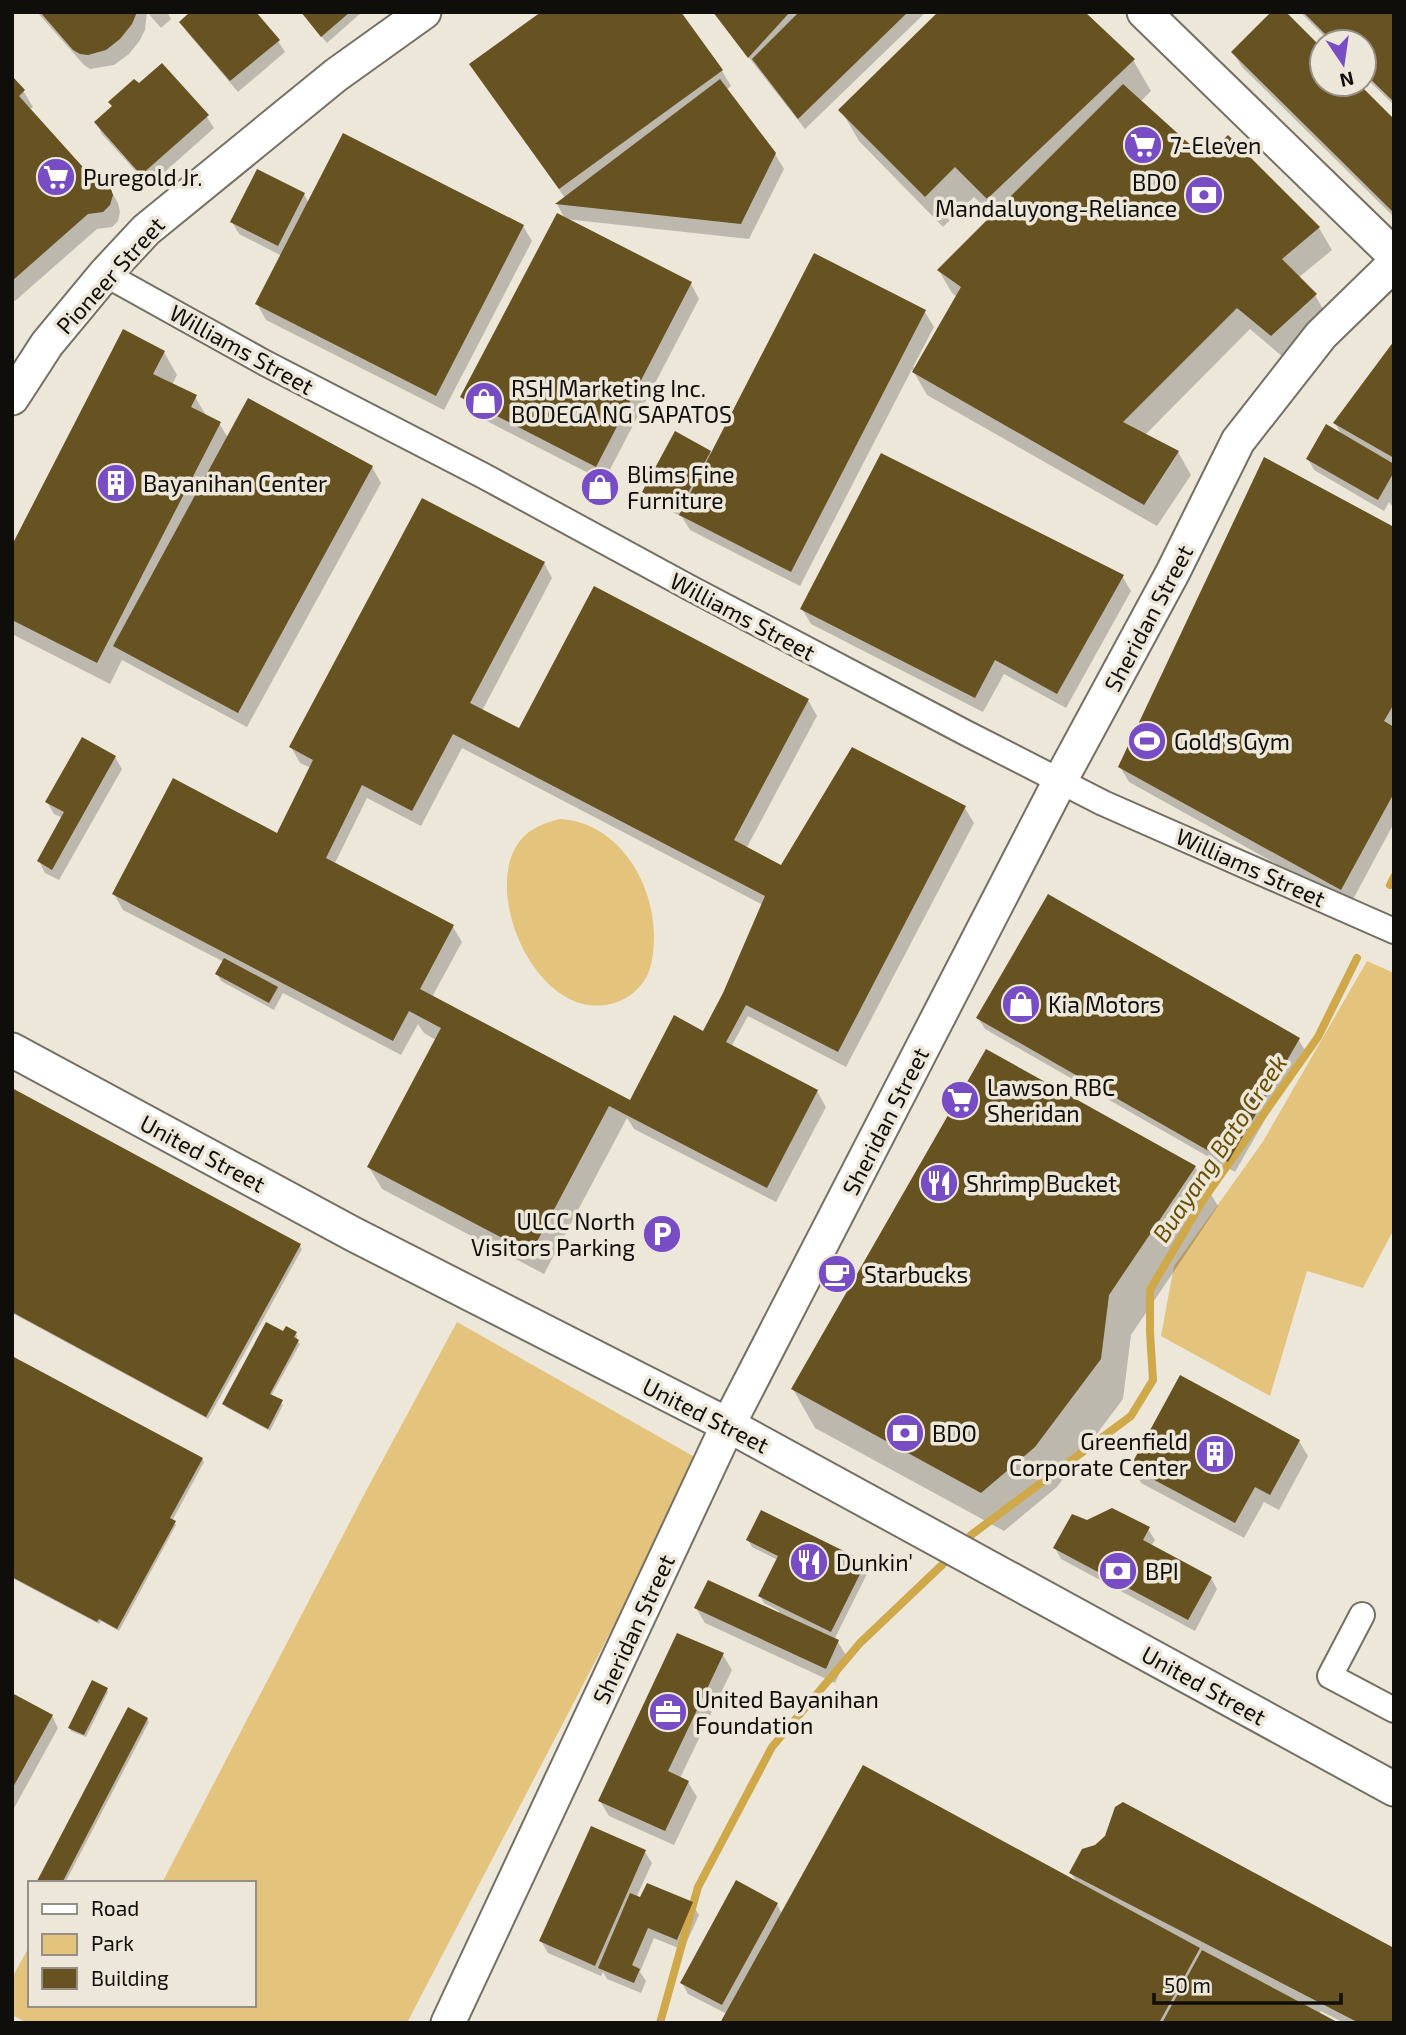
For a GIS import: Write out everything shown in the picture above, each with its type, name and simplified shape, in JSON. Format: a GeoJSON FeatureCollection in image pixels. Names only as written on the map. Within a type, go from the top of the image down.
{"type":"FeatureCollection","features":[{"type":"Feature","properties":{"kind":"street","name":"Pioneer Street"},"geometry":{"type":"LineString","coordinates":[[12,398],[47,344],[105,274],[161,216],[336,75],[424,12]]}},
{"type":"Feature","properties":{"kind":"street"},"geometry":{"type":"LineString","coordinates":[[1144,12],[1394,255]]}},
{"type":"Feature","properties":{"kind":"street","name":"Sheridan Street"},"geometry":{"type":"LineString","coordinates":[[448,2023],[728,1425],[1060,781],[1173,572],[1238,441],[1321,335],[1394,264]]}},
{"type":"Feature","properties":{"kind":"street","name":"Williams Street"},"geometry":{"type":"LineString","coordinates":[[105,274],[274,368],[1103,803],[1394,930]]}},
{"type":"Feature","properties":{"kind":"street","name":"United Street"},"geometry":{"type":"LineString","coordinates":[[12,1050],[353,1234],[728,1425],[1394,1789]]}},
{"type":"Feature","properties":{"kind":"street"},"geometry":{"type":"LineString","coordinates":[[1362,1615],[1330,1675],[1394,1710]]}},
{"type":"Feature","properties":{"kind":"green space"},"geometry":{"type":"Polygon","coordinates":[[[560,819],[581,823],[600,831],[616,844],[641,878],[648,898],[654,940],[650,970],[634,992],[614,1003],[584,1004],[560,993],[540,974],[523,949],[512,921],[507,892],[509,865],[519,842],[532,830],[560,819]]]}},
{"type":"Feature","properties":{"kind":"green space"},"geometry":{"type":"Polygon","coordinates":[[[1367,961],[1394,973],[1394,1229],[1363,1288],[1307,1271],[1270,1396],[1161,1336],[1174,1266],[1262,1143],[1367,961]]]}},
{"type":"Feature","properties":{"kind":"green space"},"geometry":{"type":"Polygon","coordinates":[[[457,1322],[700,1460],[407,2023],[27,2023],[12,2015],[12,1978],[28,1949],[28,2007],[256,2007],[256,1881],[163,1881],[457,1322]]]}},
{"type":"Feature","properties":{"kind":"building"},"geometry":{"type":"Polygon","coordinates":[[[40,12],[137,12],[132,24],[120,39],[106,50],[88,55],[73,50],[40,12]]]}},
{"type":"Feature","properties":{"kind":"building"},"geometry":{"type":"Polygon","coordinates":[[[190,12],[256,12],[280,40],[230,81],[179,22],[190,12]]]}},
{"type":"Feature","properties":{"kind":"building"},"geometry":{"type":"Polygon","coordinates":[[[301,12],[350,12],[321,37],[301,12]]]}},
{"type":"Feature","properties":{"kind":"building"},"geometry":{"type":"Polygon","coordinates":[[[541,12],[681,12],[723,70],[559,189],[469,64],[541,12]]]}},
{"type":"Feature","properties":{"kind":"building"},"geometry":{"type":"Polygon","coordinates":[[[713,12],[790,12],[748,58],[713,12]]]}},
{"type":"Feature","properties":{"kind":"building"},"geometry":{"type":"Polygon","coordinates":[[[799,12],[908,12],[798,119],[752,59],[799,12]]]}},
{"type":"Feature","properties":{"kind":"building"},"geometry":{"type":"Polygon","coordinates":[[[938,12],[1085,12],[1135,59],[987,199],[955,167],[925,197],[838,110],[938,12]]]}},
{"type":"Feature","properties":{"kind":"building"},"geometry":{"type":"Polygon","coordinates":[[[1271,12],[1286,12],[1308,34],[1308,98],[1373,98],[1394,119],[1394,213],[1231,52],[1271,12]]]}},
{"type":"Feature","properties":{"kind":"building"},"geometry":{"type":"Polygon","coordinates":[[[1303,12],[1394,12],[1394,102],[1378,87],[1378,28],[1319,28],[1303,12]]]}},
{"type":"Feature","properties":{"kind":"building"},"geometry":{"type":"Polygon","coordinates":[[[162,63],[209,115],[141,175],[94,122],[112,106],[108,102],[134,79],[139,83],[162,63]]]}},
{"type":"Feature","properties":{"kind":"building","name":"Puregold Jr."},"geometry":{"type":"Polygon","coordinates":[[[12,76],[25,90],[19,96],[90,175],[104,178],[113,195],[110,205],[103,212],[88,214],[12,281],[12,76]]]}},
{"type":"Feature","properties":{"kind":"building"},"geometry":{"type":"Polygon","coordinates":[[[720,79],[776,153],[741,224],[555,204],[720,79]]]}},
{"type":"Feature","properties":{"kind":"building"},"geometry":{"type":"Polygon","coordinates":[[[1123,84],[1205,158],[1228,135],[1320,227],[1282,259],[1317,294],[1271,336],[1237,308],[1123,422],[1179,451],[1144,505],[912,372],[961,287],[937,270],[1123,84]]]}},
{"type":"Feature","properties":{"kind":"building"},"geometry":{"type":"Polygon","coordinates":[[[343,133],[524,225],[436,396],[255,304],[343,133]]]}},
{"type":"Feature","properties":{"kind":"building"},"geometry":{"type":"Polygon","coordinates":[[[257,169],[305,193],[278,246],[230,222],[257,169]]]}},
{"type":"Feature","properties":{"kind":"building"},"geometry":{"type":"Polygon","coordinates":[[[557,213],[692,282],[596,467],[460,397],[557,213]]]}},
{"type":"Feature","properties":{"kind":"building"},"geometry":{"type":"Polygon","coordinates":[[[814,253],[926,310],[791,572],[679,515],[814,253]]]}},
{"type":"Feature","properties":{"kind":"building","name":"Bayanihan Center"},"geometry":{"type":"Polygon","coordinates":[[[123,329],[165,351],[153,374],[197,395],[191,407],[221,422],[97,663],[12,620],[12,545],[123,329]]]}},
{"type":"Feature","properties":{"kind":"building"},"geometry":{"type":"Polygon","coordinates":[[[1394,341],[1394,458],[1333,423],[1394,341]]]}},
{"type":"Feature","properties":{"kind":"building"},"geometry":{"type":"Polygon","coordinates":[[[248,398],[373,466],[238,713],[113,646],[248,398]]]}},
{"type":"Feature","properties":{"kind":"building"},"geometry":{"type":"Polygon","coordinates":[[[1326,424],[1394,464],[1394,472],[1378,500],[1306,459],[1326,424]]]}},
{"type":"Feature","properties":{"kind":"building"},"geometry":{"type":"Polygon","coordinates":[[[675,431],[711,451],[678,511],[642,492],[675,431]]]}},
{"type":"Feature","properties":{"kind":"building"},"geometry":{"type":"Polygon","coordinates":[[[881,453],[1124,575],[1057,694],[995,660],[975,698],[800,609],[881,453]]]}},
{"type":"Feature","properties":{"kind":"building"},"geometry":{"type":"Polygon","coordinates":[[[1264,457],[1394,527],[1394,704],[1384,721],[1394,727],[1394,793],[1341,890],[1118,767],[1264,457]]]}},
{"type":"Feature","properties":{"kind":"building"},"geometry":{"type":"Polygon","coordinates":[[[422,498],[545,562],[470,703],[519,728],[594,586],[809,699],[734,840],[781,865],[852,747],[966,806],[838,1052],[746,1005],[726,1042],[818,1090],[767,1188],[609,1106],[531,1253],[367,1167],[441,1028],[409,1011],[393,1041],[112,894],[173,778],[277,833],[313,760],[289,747],[422,498]],[[453,734],[412,811],[362,785],[326,858],[454,925],[420,989],[630,1100],[674,1015],[703,1031],[723,993],[765,896],[453,734]]]}},
{"type":"Feature","properties":{"kind":"building"},"geometry":{"type":"Polygon","coordinates":[[[82,737],[116,756],[52,870],[37,861],[64,812],[45,802],[82,737]]]}},
{"type":"Feature","properties":{"kind":"building"},"geometry":{"type":"Polygon","coordinates":[[[1048,894],[1300,1038],[1228,1162],[976,1018],[1048,894]]]}},
{"type":"Feature","properties":{"kind":"building"},"geometry":{"type":"Polygon","coordinates":[[[224,958],[278,987],[269,1003],[215,974],[224,958]]]}},
{"type":"Feature","properties":{"kind":"building"},"geometry":{"type":"Polygon","coordinates":[[[986,1049],[1196,1166],[1109,1295],[1101,1359],[1035,1447],[981,1493],[791,1389],[986,1049]]]}},
{"type":"Feature","properties":{"kind":"building"},"geometry":{"type":"Polygon","coordinates":[[[12,1088],[301,1244],[206,1417],[12,1312],[12,1088]]]}},
{"type":"Feature","properties":{"kind":"building"},"geometry":{"type":"Polygon","coordinates":[[[266,1322],[283,1331],[286,1326],[297,1332],[294,1337],[299,1340],[270,1394],[283,1400],[268,1429],[222,1404],[266,1322]]]}},
{"type":"Feature","properties":{"kind":"building"},"geometry":{"type":"Polygon","coordinates":[[[12,1356],[203,1458],[170,1518],[176,1521],[117,1629],[99,1619],[97,1622],[12,1577],[12,1356]]]}},
{"type":"Feature","properties":{"kind":"building","name":"Greenfield Corporate Center"},"geometry":{"type":"Polygon","coordinates":[[[1180,1375],[1300,1440],[1270,1495],[1255,1487],[1235,1523],[1130,1467],[1180,1375]]]}},
{"type":"Feature","properties":{"kind":"building"},"geometry":{"type":"Polygon","coordinates":[[[1112,1508],[1150,1527],[1143,1540],[1212,1577],[1188,1620],[1053,1548],[1072,1514],[1087,1520],[1112,1508]]]}},
{"type":"Feature","properties":{"kind":"building"},"geometry":{"type":"Polygon","coordinates":[[[761,1510],[866,1562],[831,1632],[758,1596],[778,1556],[746,1540],[761,1510]]]}},
{"type":"Feature","properties":{"kind":"building","name":"United Bayanihan Foundation"},"geometry":{"type":"Polygon","coordinates":[[[708,1580],[839,1640],[826,1669],[694,1608],[708,1580]]]}},
{"type":"Feature","properties":{"kind":"building","name":"United Bayanihan Foundation"},"geometry":{"type":"Polygon","coordinates":[[[677,1633],[724,1653],[668,1771],[689,1781],[665,1831],[598,1801],[677,1633]]]}},
{"type":"Feature","properties":{"kind":"building"},"geometry":{"type":"Polygon","coordinates":[[[92,1680],[108,1688],[84,1735],[68,1728],[92,1680]]]}},
{"type":"Feature","properties":{"kind":"building"},"geometry":{"type":"Polygon","coordinates":[[[12,1693],[53,1715],[12,1789],[12,1693]]]}},
{"type":"Feature","properties":{"kind":"building"},"geometry":{"type":"Polygon","coordinates":[[[128,1707],[148,1718],[63,1881],[37,1881],[128,1707]]]}},
{"type":"Feature","properties":{"kind":"building"},"geometry":{"type":"Polygon","coordinates":[[[863,1765],[1200,1948],[1159,2023],[720,2023],[863,1765]]]}},
{"type":"Feature","properties":{"kind":"building"},"geometry":{"type":"Polygon","coordinates":[[[1123,1802],[1394,1948],[1394,2023],[1359,2023],[1069,1873],[1082,1849],[1095,1845],[1105,1836],[1115,1807],[1123,1802]]]}},
{"type":"Feature","properties":{"kind":"building"},"geometry":{"type":"Polygon","coordinates":[[[591,1826],[646,1850],[595,1966],[539,1941],[591,1826]]]}},
{"type":"Feature","properties":{"kind":"building"},"geometry":{"type":"Polygon","coordinates":[[[736,1880],[778,1903],[722,2005],[680,1983],[736,1880]]]}},
{"type":"Feature","properties":{"kind":"building"},"geometry":{"type":"Polygon","coordinates":[[[647,1883],[693,1902],[677,1940],[648,1928],[632,1965],[640,1969],[634,1983],[598,1968],[630,1893],[640,1897],[647,1883]]]}},
{"type":"Feature","properties":{"kind":"building"},"geometry":{"type":"Polygon","coordinates":[[[1202,1950],[1339,2023],[1162,2023],[1202,1950]]]}},
{"type":"Feature","properties":{"kind":"waterway","name":"Buayang Bato Creek"},"geometry":{"type":"LineString","coordinates":[[1390,885],[1394,877]]}},
{"type":"Feature","properties":{"kind":"waterway","name":"Buayang Bato Creek"},"geometry":{"type":"LineString","coordinates":[[971,1535],[1131,1416],[1153,1380],[1150,1290],[1203,1200],[1318,1037],[1357,958]]}},
{"type":"Feature","properties":{"kind":"waterway","name":"Buayang Bato Creek"},"geometry":{"type":"LineString","coordinates":[[660,2023],[698,1887],[772,1747],[860,1643],[943,1564]]}},
{"type":"Feature","properties":{"kind":"place","name":"7-Eleven"},"geometry":{"type":"Point","coordinates":[1143,145]}},
{"type":"Feature","properties":{"kind":"place","name":"Puregold Jr."},"geometry":{"type":"Point","coordinates":[56,177]}},
{"type":"Feature","properties":{"kind":"place","name":"BDO Mandaluyong-Reliance"},"geometry":{"type":"Point","coordinates":[1204,195]}},
{"type":"Feature","properties":{"kind":"place","name":"RSH Marketing Inc. BODEGA NG SAPATOS"},"geometry":{"type":"Point","coordinates":[484,401]}},
{"type":"Feature","properties":{"kind":"place","name":"Bayanihan Center"},"geometry":{"type":"Point","coordinates":[116,483]}},
{"type":"Feature","properties":{"kind":"place","name":"Blims Fine Furniture"},"geometry":{"type":"Point","coordinates":[600,487]}},
{"type":"Feature","properties":{"kind":"place","name":"Gold's Gym"},"geometry":{"type":"Point","coordinates":[1147,741]}},
{"type":"Feature","properties":{"kind":"place","name":"Kia Motors"},"geometry":{"type":"Point","coordinates":[1021,1004]}},
{"type":"Feature","properties":{"kind":"place","name":"Lawson RBC Sheridan"},"geometry":{"type":"Point","coordinates":[960,1100]}},
{"type":"Feature","properties":{"kind":"place","name":"Shrimp Bucket"},"geometry":{"type":"Point","coordinates":[939,1183]}},
{"type":"Feature","properties":{"kind":"place","name":"ULCC North Visitors Parking"},"geometry":{"type":"Point","coordinates":[662,1234]}},
{"type":"Feature","properties":{"kind":"place","name":"Starbucks"},"geometry":{"type":"Point","coordinates":[837,1274]}},
{"type":"Feature","properties":{"kind":"place","name":"BDO"},"geometry":{"type":"Point","coordinates":[905,1433]}},
{"type":"Feature","properties":{"kind":"place","name":"Greenfield Corporate Center"},"geometry":{"type":"Point","coordinates":[1215,1454]}},
{"type":"Feature","properties":{"kind":"place","name":"Dunkin'"},"geometry":{"type":"Point","coordinates":[809,1562]}},
{"type":"Feature","properties":{"kind":"place","name":"BPI"},"geometry":{"type":"Point","coordinates":[1118,1571]}},
{"type":"Feature","properties":{"kind":"place","name":"United Bayanihan Foundation"},"geometry":{"type":"Point","coordinates":[668,1712]}}]}
